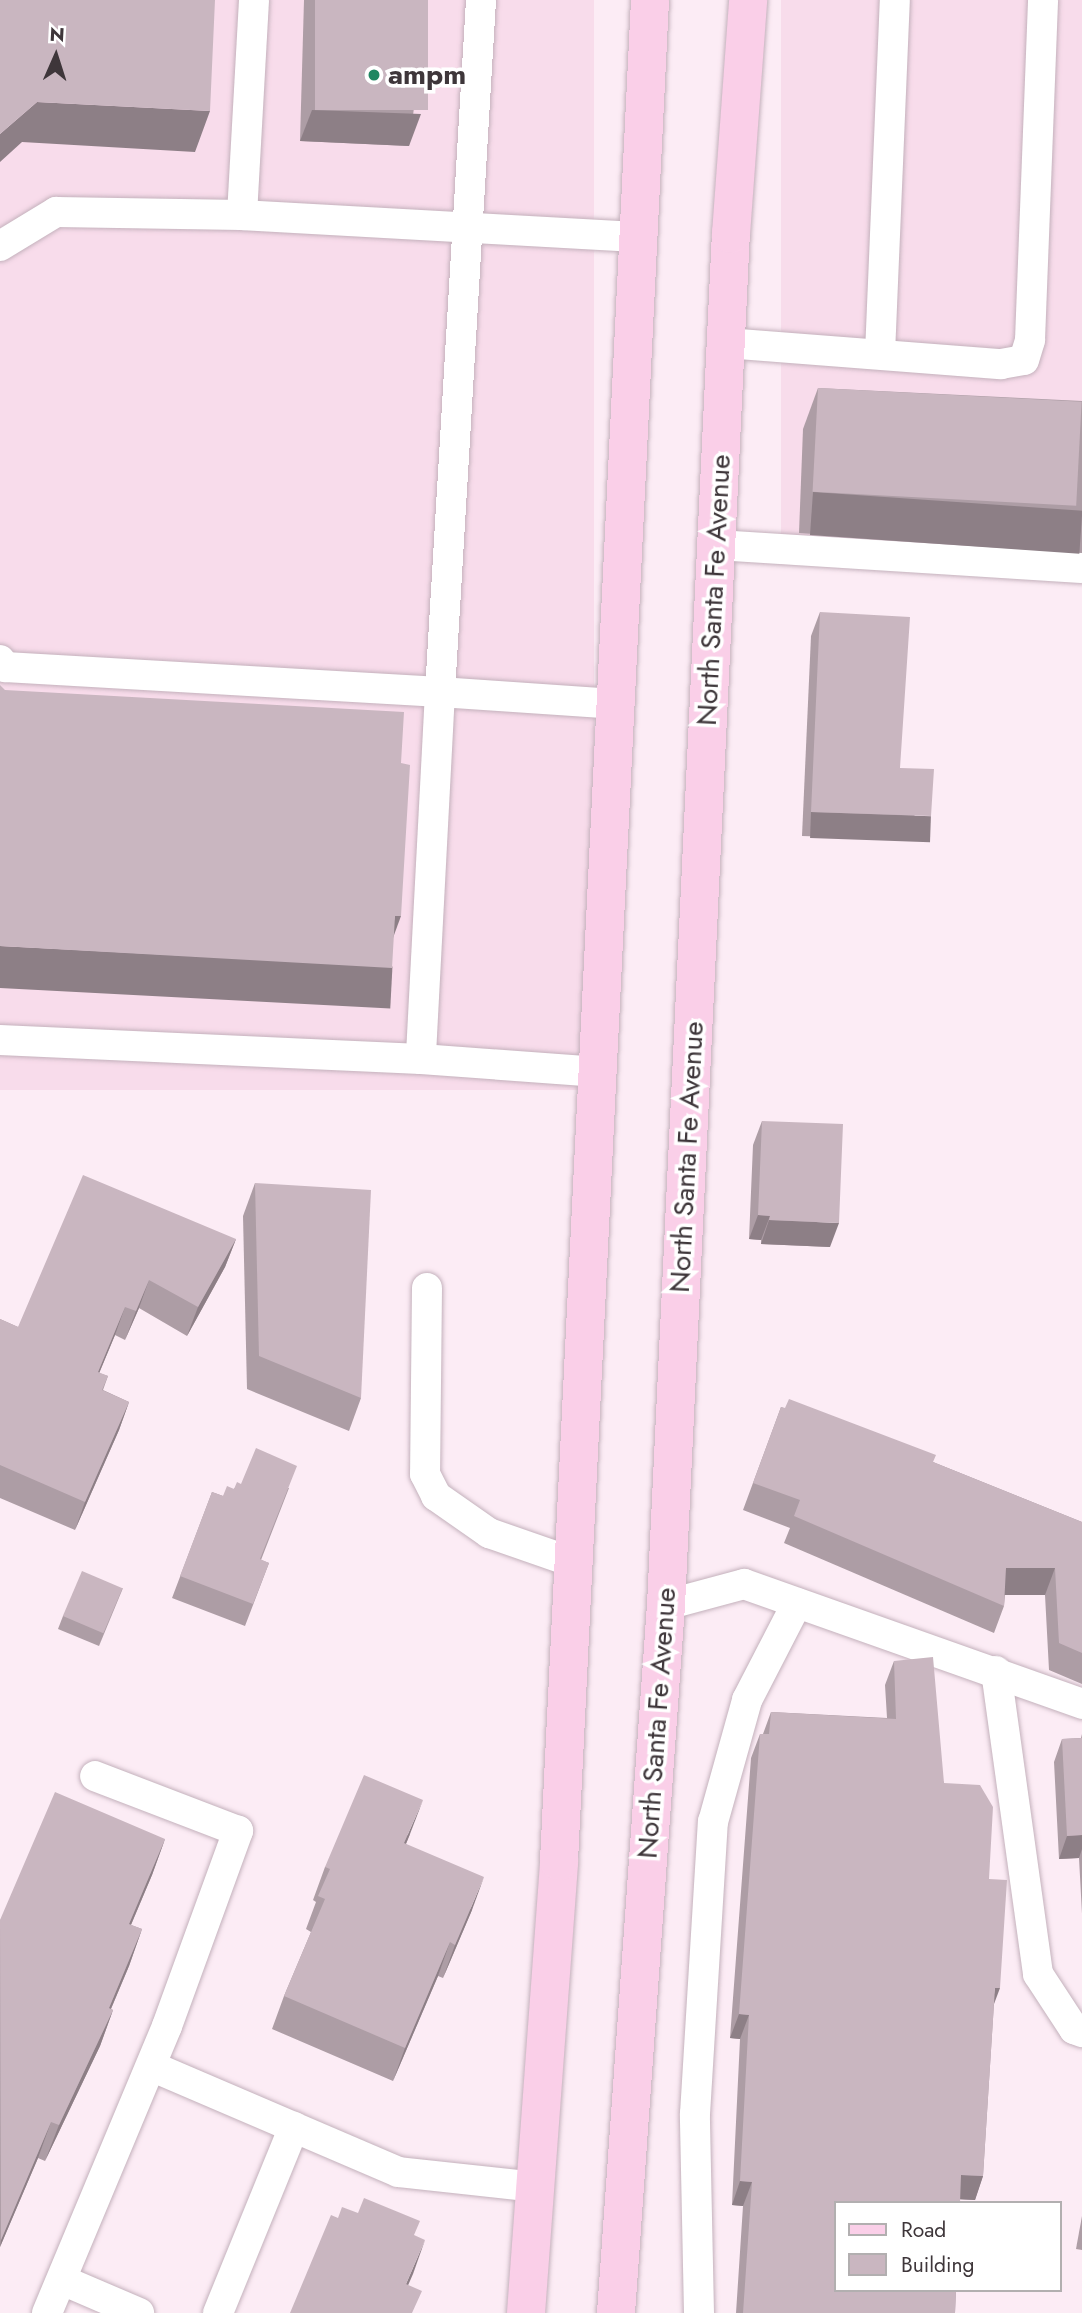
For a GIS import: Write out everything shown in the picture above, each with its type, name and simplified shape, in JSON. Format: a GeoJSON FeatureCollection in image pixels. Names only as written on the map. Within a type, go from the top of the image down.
{"type":"FeatureCollection","features":[{"type":"Feature","properties":{"kind":"main road"},"geometry":{"type":"LineString","coordinates":[[526,2313],[575,1563],[650,0]]}},
{"type":"Feature","properties":{"kind":"main road","name":"North Santa Fe Avenue"},"geometry":{"type":"LineString","coordinates":[[615,2313],[666,1605],[726,343],[748,0]]}},
{"type":"Feature","properties":{"kind":"lane"},"geometry":{"type":"LineString","coordinates":[[242,215],[254,0]]}},
{"type":"Feature","properties":{"kind":"lane"},"geometry":{"type":"LineString","coordinates":[[421,1059],[481,0]]}},
{"type":"Feature","properties":{"kind":"lane"},"geometry":{"type":"LineString","coordinates":[[880,354],[895,0]]}},
{"type":"Feature","properties":{"kind":"lane"},"geometry":{"type":"LineString","coordinates":[[726,343],[1001,364],[1024,360],[1030,340],[1043,0]]}},
{"type":"Feature","properties":{"kind":"lane"},"geometry":{"type":"LineString","coordinates":[[0,246],[56,212],[242,215],[639,237]]}},
{"type":"Feature","properties":{"kind":"lane"},"geometry":{"type":"LineString","coordinates":[[716,545],[1082,568]]}},
{"type":"Feature","properties":{"kind":"lane"},"geometry":{"type":"LineString","coordinates":[[0,660],[5,667],[618,704]]}},
{"type":"Feature","properties":{"kind":"lane"},"geometry":{"type":"LineString","coordinates":[[0,1040],[421,1059],[599,1072]]}},
{"type":"Feature","properties":{"kind":"lane"},"geometry":{"type":"LineString","coordinates":[[427,1288],[425,1474],[436,1496],[489,1533],[575,1563]]}},
{"type":"Feature","properties":{"kind":"lane"},"geometry":{"type":"LineString","coordinates":[[666,1605],[744,1584],[996,1671],[1082,1704]]}},
{"type":"Feature","properties":{"kind":"lane"},"geometry":{"type":"LineString","coordinates":[[699,2313],[695,2115],[713,1822],[747,1700],[797,1603]]}},
{"type":"Feature","properties":{"kind":"lane"},"geometry":{"type":"LineString","coordinates":[[996,1671],[1038,1974],[1074,2029],[1082,2032]]}},
{"type":"Feature","properties":{"kind":"lane"},"geometry":{"type":"LineString","coordinates":[[47,2313],[150,2066],[238,1831],[95,1776]]}},
{"type":"Feature","properties":{"kind":"lane"},"geometry":{"type":"LineString","coordinates":[[150,2066],[398,2172],[535,2187]]}},
{"type":"Feature","properties":{"kind":"lane"},"geometry":{"type":"LineString","coordinates":[[218,2313],[294,2127]]}},
{"type":"Feature","properties":{"kind":"lane"},"geometry":{"type":"LineString","coordinates":[[62,2280],[139,2313]]}},
{"type":"Feature","properties":{"kind":"shaded area"},"geometry":{"type":"Polygon","coordinates":[[[0,0],[594,0],[594,1090],[0,1090],[0,0]]]}},
{"type":"Feature","properties":{"kind":"shaded area"},"geometry":{"type":"Polygon","coordinates":[[[781,0],[1082,0],[1082,565],[781,565],[781,0]]]}},
{"type":"Feature","properties":{"kind":"building"},"geometry":{"type":"Polygon","coordinates":[[[0,0],[215,0],[210,111],[37,102],[0,134],[0,0]]]}},
{"type":"Feature","properties":{"kind":"building","name":"ampm"},"geometry":{"type":"Polygon","coordinates":[[[315,0],[428,0],[428,110],[315,110],[315,0]]]}},
{"type":"Feature","properties":{"kind":"building"},"geometry":{"type":"Polygon","coordinates":[[[818,388],[1082,402],[1076,506],[813,492],[818,388]]]}},
{"type":"Feature","properties":{"kind":"building"},"geometry":{"type":"Polygon","coordinates":[[[820,612],[910,617],[900,768],[934,769],[931,816],[811,812],[820,612]]]}},
{"type":"Feature","properties":{"kind":"building"},"geometry":{"type":"Polygon","coordinates":[[[0,685],[5,690],[404,712],[401,763],[410,765],[401,916],[395,916],[392,968],[0,946],[0,685]]]}},
{"type":"Feature","properties":{"kind":"building"},"geometry":{"type":"Polygon","coordinates":[[[762,1121],[843,1124],[839,1223],[769,1220],[770,1216],[758,1215],[762,1121]]]}},
{"type":"Feature","properties":{"kind":"building"},"geometry":{"type":"Polygon","coordinates":[[[83,1175],[236,1239],[198,1307],[149,1280],[136,1311],[125,1307],[98,1372],[108,1376],[102,1390],[129,1402],[85,1502],[0,1465],[0,1319],[18,1327],[83,1175]]]}},
{"type":"Feature","properties":{"kind":"building"},"geometry":{"type":"Polygon","coordinates":[[[255,1183],[371,1190],[361,1398],[259,1356],[255,1183]]]}},
{"type":"Feature","properties":{"kind":"building"},"geometry":{"type":"Polygon","coordinates":[[[789,1399],[936,1455],[933,1462],[1082,1522],[1082,1653],[1059,1643],[1055,1568],[1006,1568],[1004,1606],[794,1516],[800,1500],[753,1483],[781,1407],[785,1408],[789,1399]]]}},
{"type":"Feature","properties":{"kind":"building"},"geometry":{"type":"Polygon","coordinates":[[[256,1448],[297,1466],[260,1559],[269,1563],[253,1604],[180,1576],[212,1492],[223,1496],[227,1486],[234,1489],[237,1482],[241,1484],[256,1448]]]}},
{"type":"Feature","properties":{"kind":"building"},"geometry":{"type":"Polygon","coordinates":[[[82,1571],[123,1588],[103,1633],[63,1616],[82,1571]]]}},
{"type":"Feature","properties":{"kind":"building"},"geometry":{"type":"Polygon","coordinates":[[[933,1657],[944,1783],[980,1785],[993,1807],[989,1879],[1007,1880],[1000,1988],[995,1988],[983,2176],[961,2175],[960,2201],[834,2201],[834,2292],[956,2292],[955,2313],[743,2313],[752,2182],[740,2181],[749,2015],[739,2014],[760,1734],[769,1734],[771,1712],[896,1719],[894,1661],[933,1657]]]}},
{"type":"Feature","properties":{"kind":"building"},"geometry":{"type":"Polygon","coordinates":[[[1082,1738],[1082,1835],[1067,1836],[1062,1739],[1082,1738]]]}},
{"type":"Feature","properties":{"kind":"building"},"geometry":{"type":"Polygon","coordinates":[[[364,1775],[423,1800],[404,1843],[484,1877],[455,1945],[450,1942],[405,2048],[284,1996],[325,1899],[318,1896],[330,1869],[325,1867],[364,1775]]]}},
{"type":"Feature","properties":{"kind":"building"},"geometry":{"type":"Polygon","coordinates":[[[55,1792],[165,1839],[129,1924],[142,1929],[109,2008],[113,2010],[59,2125],[51,2122],[1,2240],[0,1920],[55,1792]]]}},
{"type":"Feature","properties":{"kind":"building"},"geometry":{"type":"Polygon","coordinates":[[[364,2198],[420,2221],[414,2235],[425,2240],[406,2284],[422,2291],[412,2313],[290,2313],[331,2215],[338,2218],[342,2207],[358,2213],[364,2198]]]}},
{"type":"Feature","properties":{"kind":"place","name":"ampm"},"geometry":{"type":"Point","coordinates":[374,75]}}]}
